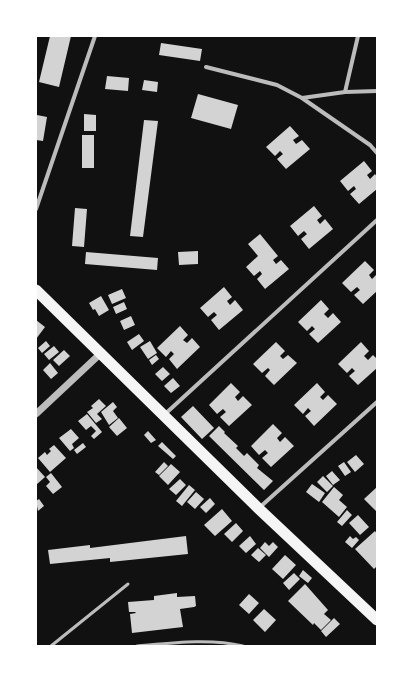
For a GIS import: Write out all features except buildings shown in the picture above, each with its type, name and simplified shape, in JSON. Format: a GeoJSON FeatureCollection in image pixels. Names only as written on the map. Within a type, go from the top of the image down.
{"type":"FeatureCollection","features":[{"type":"Feature","properties":{"kind":"highway"},"geometry":{"type":"LineString","coordinates":[[36,290],[258,508],[377,620]]}},
{"type":"Feature","properties":{"kind":"street"},"geometry":{"type":"LineString","coordinates":[[36,209],[96,36]]}},
{"type":"Feature","properties":{"kind":"street"},"geometry":{"type":"LineString","coordinates":[[345,92],[358,36]]}},
{"type":"Feature","properties":{"kind":"street"},"geometry":{"type":"LineString","coordinates":[[206,67],[277,85],[302,98],[370,145],[377,153]]}},
{"type":"Feature","properties":{"kind":"street"},"geometry":{"type":"LineString","coordinates":[[302,98],[345,92],[377,91]]}},
{"type":"Feature","properties":{"kind":"street"},"geometry":{"type":"LineString","coordinates":[[164,416],[377,220]]}},
{"type":"Feature","properties":{"kind":"street"},"geometry":{"type":"LineString","coordinates":[[36,414],[100,354]]}},
{"type":"Feature","properties":{"kind":"street"},"geometry":{"type":"LineString","coordinates":[[258,508],[377,402]]}},
{"type":"Feature","properties":{"kind":"lane"},"geometry":{"type":"LineString","coordinates":[[51,646],[128,584]]}},
{"type":"Feature","properties":{"kind":"lane"},"geometry":{"type":"LineString","coordinates":[[137,646],[229,643],[243,646]]}}]}
